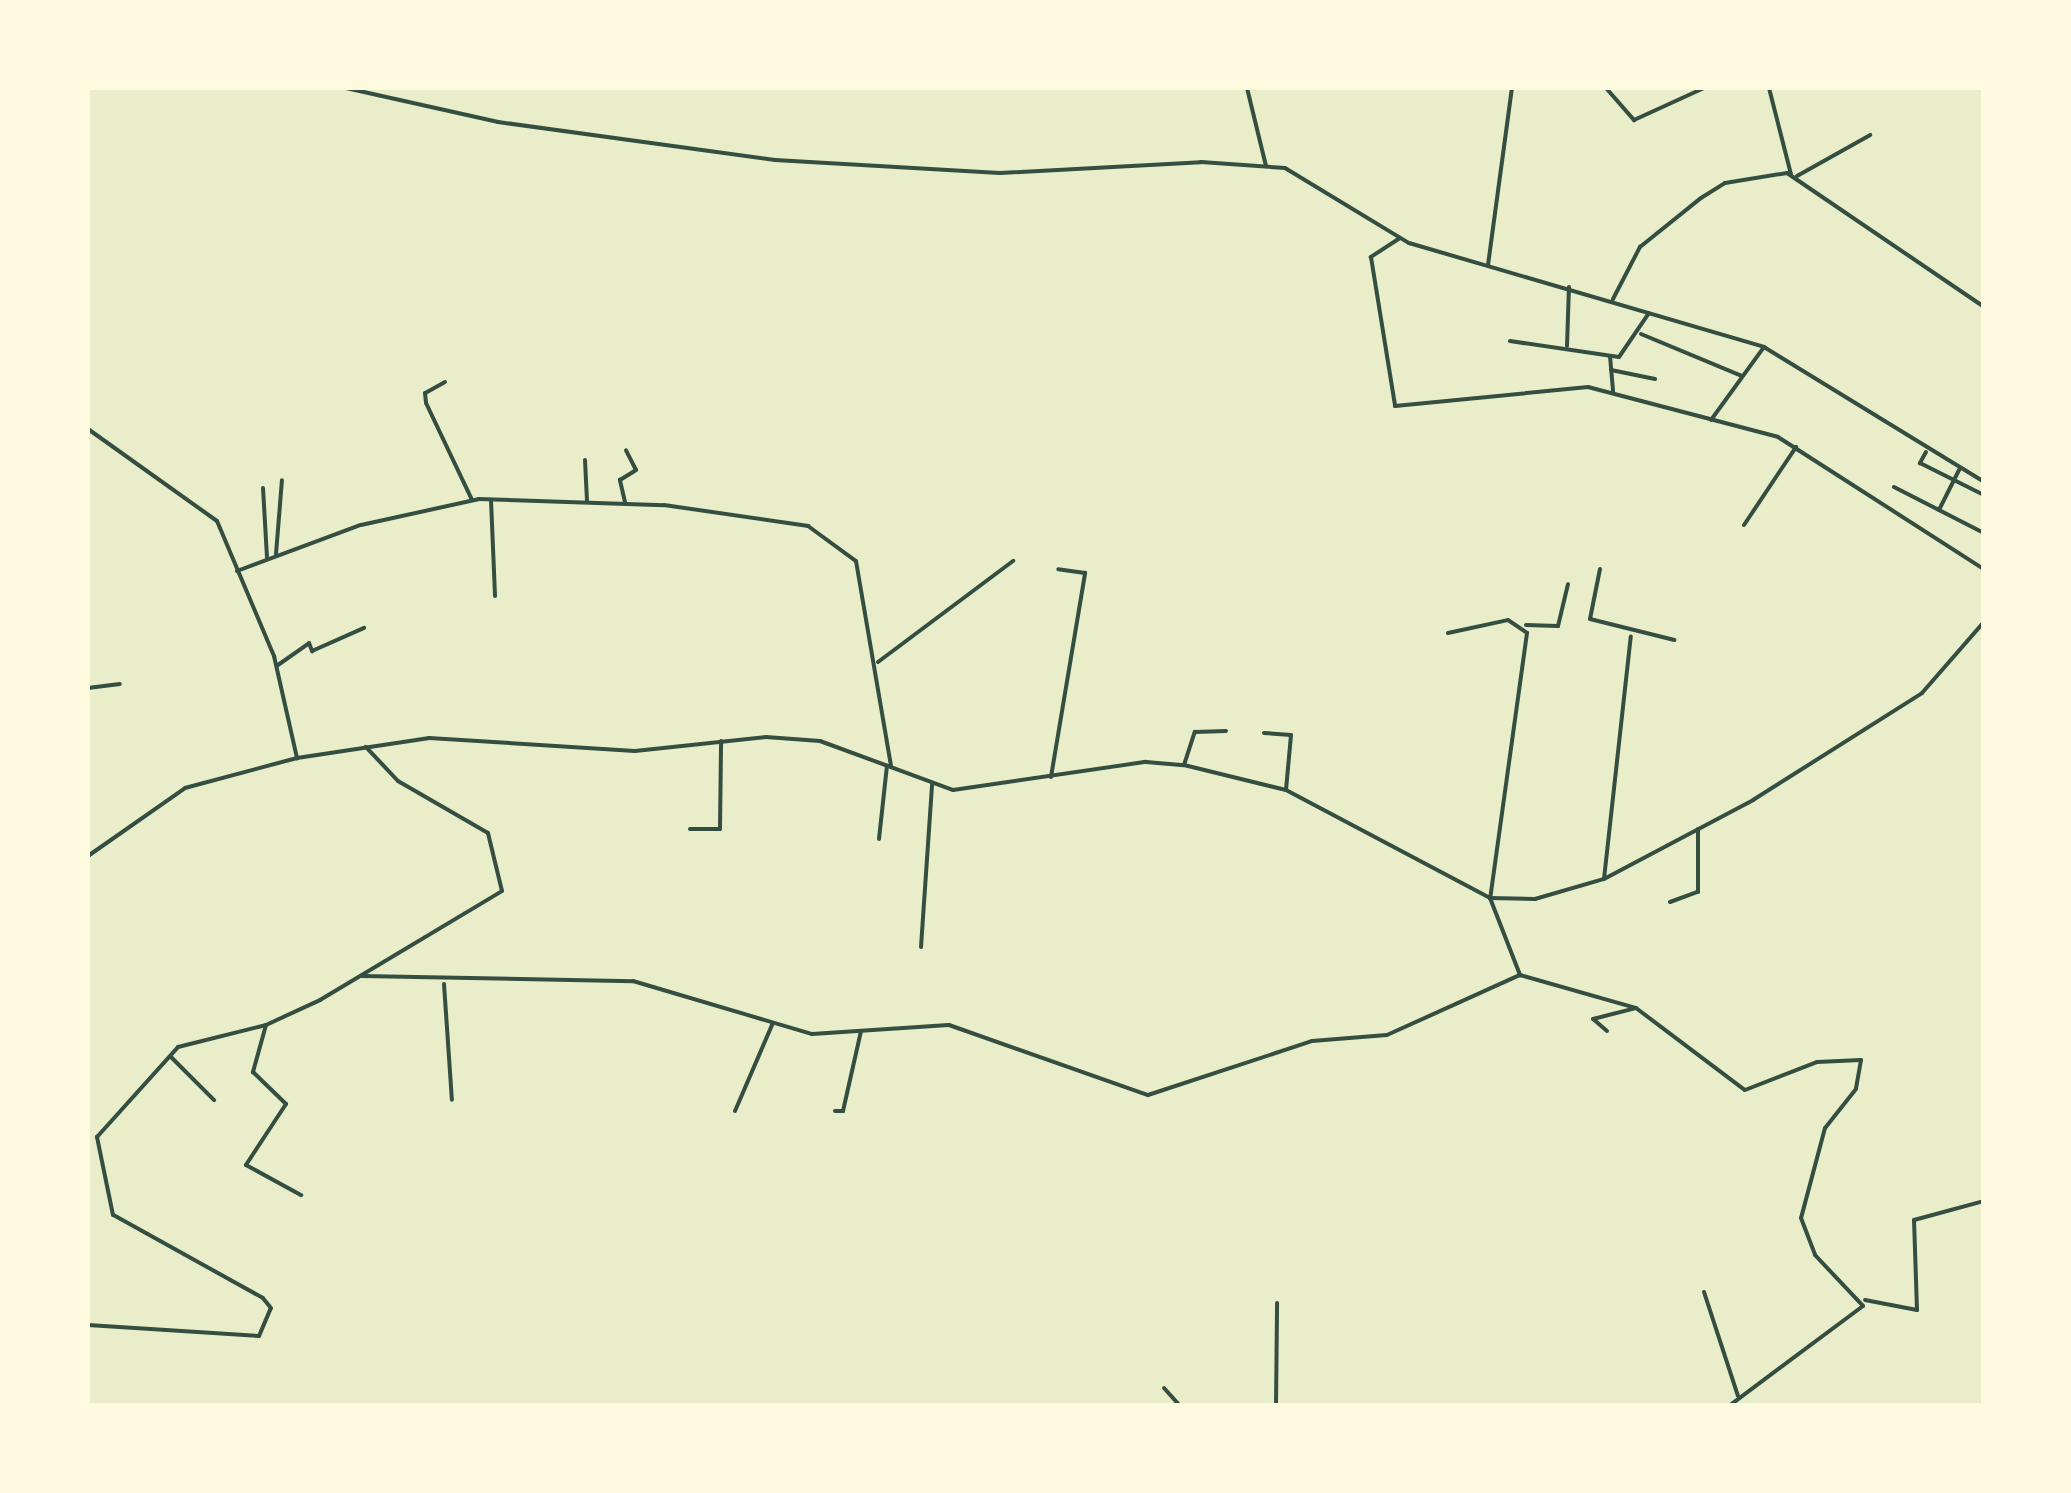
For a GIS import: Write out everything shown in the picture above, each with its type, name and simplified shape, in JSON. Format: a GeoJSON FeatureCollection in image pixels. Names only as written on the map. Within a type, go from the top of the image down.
{"type":"FeatureCollection","features":[{"type":"Feature","properties":{"kind":"street"},"geometry":{"type":"LineString","coordinates":[[346,88],[498,122],[775,160],[1030,173],[1266,166],[1304,175],[1400,238],[1764,347],[1926,452],[1984,482]]}},
{"type":"Feature","properties":{"kind":"street"},"geometry":{"type":"LineString","coordinates":[[1247,88],[1266,166]]}},
{"type":"Feature","properties":{"kind":"street"},"geometry":{"type":"LineString","coordinates":[[1488,265],[1512,88]]}},
{"type":"Feature","properties":{"kind":"street"},"geometry":{"type":"LineString","coordinates":[[1606,88],[1634,120],[1704,88]]}},
{"type":"Feature","properties":{"kind":"street"},"geometry":{"type":"LineString","coordinates":[[1768,88],[1794,175],[1819,201],[1984,307]]}},
{"type":"Feature","properties":{"kind":"street"},"geometry":{"type":"LineString","coordinates":[[1612,299],[1640,248],[1700,198],[1724,183],[1794,175],[1870,135]]}},
{"type":"Feature","properties":{"kind":"street"},"geometry":{"type":"LineString","coordinates":[[1400,238],[1371,257],[1395,406],[1566,386],[1613,393],[1796,447],[1984,568]]}},
{"type":"Feature","properties":{"kind":"street"},"geometry":{"type":"LineString","coordinates":[[1567,346],[1568,287]]}},
{"type":"Feature","properties":{"kind":"street"},"geometry":{"type":"LineString","coordinates":[[1510,341],[1624,356],[1650,313]]}},
{"type":"Feature","properties":{"kind":"street"},"geometry":{"type":"LineString","coordinates":[[1640,333],[1742,376]]}},
{"type":"Feature","properties":{"kind":"street"},"geometry":{"type":"LineString","coordinates":[[1710,420],[1764,347]]}},
{"type":"Feature","properties":{"kind":"street"},"geometry":{"type":"LineString","coordinates":[[1610,356],[1613,393]]}},
{"type":"Feature","properties":{"kind":"street"},"geometry":{"type":"LineString","coordinates":[[1611,370],[1655,379]]}},
{"type":"Feature","properties":{"kind":"street"},"geometry":{"type":"LineString","coordinates":[[444,382],[424,393],[426,403],[472,500]]}},
{"type":"Feature","properties":{"kind":"street"},"geometry":{"type":"LineString","coordinates":[[88,429],[208,511],[276,666],[297,758]]}},
{"type":"Feature","properties":{"kind":"street"},"geometry":{"type":"LineString","coordinates":[[1744,525],[1796,447]]}},
{"type":"Feature","properties":{"kind":"street"},"geometry":{"type":"LineString","coordinates":[[626,450],[636,470],[620,480],[626,502]]}},
{"type":"Feature","properties":{"kind":"street"},"geometry":{"type":"LineString","coordinates":[[1926,452],[1920,463],[1984,495]]}},
{"type":"Feature","properties":{"kind":"street"},"geometry":{"type":"LineString","coordinates":[[585,460],[587,501]]}},
{"type":"Feature","properties":{"kind":"street"},"geometry":{"type":"LineString","coordinates":[[1939,510],[1959,470]]}},
{"type":"Feature","properties":{"kind":"street"},"geometry":{"type":"LineString","coordinates":[[276,556],[282,480]]}},
{"type":"Feature","properties":{"kind":"street"},"geometry":{"type":"LineString","coordinates":[[1894,487],[1984,533]]}},
{"type":"Feature","properties":{"kind":"street"},"geometry":{"type":"LineString","coordinates":[[262,488],[267,560]]}},
{"type":"Feature","properties":{"kind":"street"},"geometry":{"type":"LineString","coordinates":[[237,570],[472,500],[626,502],[808,526],[848,549],[878,662],[889,766],[880,839]]}},
{"type":"Feature","properties":{"kind":"street"},"geometry":{"type":"LineString","coordinates":[[491,500],[495,596]]}},
{"type":"Feature","properties":{"kind":"street"},"geometry":{"type":"LineString","coordinates":[[878,662],[1014,561]]}},
{"type":"Feature","properties":{"kind":"street"},"geometry":{"type":"LineString","coordinates":[[1600,568],[1590,619],[1631,636],[1674,640]]}},
{"type":"Feature","properties":{"kind":"street"},"geometry":{"type":"LineString","coordinates":[[1051,777],[1085,573],[1058,570]]}},
{"type":"Feature","properties":{"kind":"street"},"geometry":{"type":"LineString","coordinates":[[1448,632],[1498,620],[1558,626],[1568,584]]}},
{"type":"Feature","properties":{"kind":"street"},"geometry":{"type":"LineString","coordinates":[[88,856],[185,788],[297,758],[366,747],[429,738],[635,752],[720,741],[820,742],[932,784],[976,790],[1051,777],[1184,765],[1286,790],[1490,898],[1558,896],[1604,879],[1698,829],[1922,693],[1984,622]]}},
{"type":"Feature","properties":{"kind":"street"},"geometry":{"type":"LineString","coordinates":[[1520,975],[1490,898],[1525,625]]}},
{"type":"Feature","properties":{"kind":"street"},"geometry":{"type":"LineString","coordinates":[[276,666],[309,642],[312,651],[364,628]]}},
{"type":"Feature","properties":{"kind":"street"},"geometry":{"type":"LineString","coordinates":[[1604,879],[1631,636]]}},
{"type":"Feature","properties":{"kind":"street"},"geometry":{"type":"LineString","coordinates":[[88,688],[120,684]]}},
{"type":"Feature","properties":{"kind":"street"},"geometry":{"type":"LineString","coordinates":[[1184,765],[1195,732],[1226,731]]}},
{"type":"Feature","properties":{"kind":"street"},"geometry":{"type":"LineString","coordinates":[[1264,733],[1290,735],[1286,790]]}},
{"type":"Feature","properties":{"kind":"street"},"geometry":{"type":"LineString","coordinates":[[690,829],[720,829],[720,741]]}},
{"type":"Feature","properties":{"kind":"street"},"geometry":{"type":"LineString","coordinates":[[88,1325],[251,1340],[268,1323],[263,1298],[146,1241],[107,1202],[97,1137],[170,1056],[266,1025],[362,976],[502,891],[488,832],[398,781],[366,747]]}},
{"type":"Feature","properties":{"kind":"street"},"geometry":{"type":"LineString","coordinates":[[921,948],[932,784]]}},
{"type":"Feature","properties":{"kind":"street"},"geometry":{"type":"LineString","coordinates":[[1670,902],[1698,892],[1698,829]]}},
{"type":"Feature","properties":{"kind":"street"},"geometry":{"type":"LineString","coordinates":[[362,976],[444,984],[633,982],[772,1025],[861,1031],[949,1026],[1148,1095],[1312,1041],[1386,1034],[1520,975],[1636,1008],[1745,1090],[1816,1062],[1861,1060],[1860,1081],[1825,1128],[1801,1218],[1815,1255],[1865,1300],[1917,1310],[1914,1220],[1984,1201]]}},
{"type":"Feature","properties":{"kind":"street"},"geometry":{"type":"LineString","coordinates":[[444,984],[452,1100]]}},
{"type":"Feature","properties":{"kind":"street"},"geometry":{"type":"LineString","coordinates":[[1608,1031],[1594,1019],[1636,1008]]}},
{"type":"Feature","properties":{"kind":"street"},"geometry":{"type":"LineString","coordinates":[[266,1025],[253,1072],[286,1104],[246,1165],[301,1195]]}},
{"type":"Feature","properties":{"kind":"street"},"geometry":{"type":"LineString","coordinates":[[736,1111],[772,1025]]}},
{"type":"Feature","properties":{"kind":"street"},"geometry":{"type":"LineString","coordinates":[[835,1111],[843,1111],[861,1031]]}},
{"type":"Feature","properties":{"kind":"street"},"geometry":{"type":"LineString","coordinates":[[170,1056],[214,1100]]}},
{"type":"Feature","properties":{"kind":"street"},"geometry":{"type":"LineString","coordinates":[[1704,1292],[1739,1398]]}},
{"type":"Feature","properties":{"kind":"street"},"geometry":{"type":"LineString","coordinates":[[1728,1406],[1865,1300]]}},
{"type":"Feature","properties":{"kind":"street"},"geometry":{"type":"LineString","coordinates":[[1276,1406],[1277,1303]]}},
{"type":"Feature","properties":{"kind":"street"},"geometry":{"type":"LineString","coordinates":[[1164,1388],[1180,1406]]}}]}
